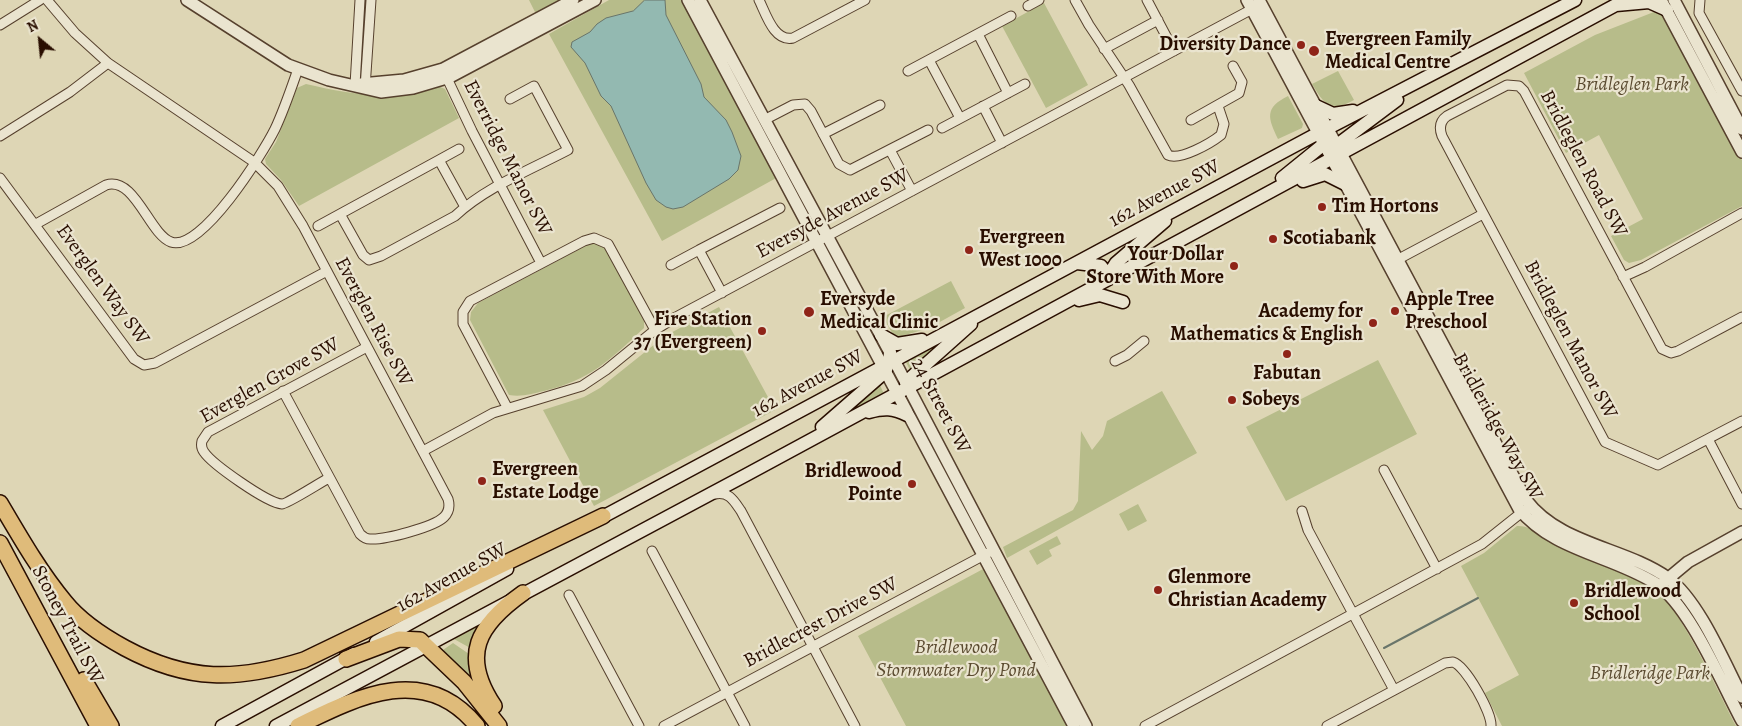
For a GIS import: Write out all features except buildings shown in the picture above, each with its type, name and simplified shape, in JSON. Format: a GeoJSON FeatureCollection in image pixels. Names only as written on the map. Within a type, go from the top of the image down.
{"type":"FeatureCollection","features":[{"type":"Feature","properties":{"kind":"highway"},"geometry":{"type":"LineString","coordinates":[[0,503],[47,578],[66,603],[87,623],[101,634],[139,656],[162,666],[196,674],[253,673],[304,660],[603,516]]}},
{"type":"Feature","properties":{"kind":"highway","name":"Stoney Trail SW"},"geometry":{"type":"LineString","coordinates":[[0,543],[98,726]]}},
{"type":"Feature","properties":{"kind":"highway"},"geometry":{"type":"LineString","coordinates":[[22,583],[111,726]]}},
{"type":"Feature","properties":{"kind":"highway"},"geometry":{"type":"LineString","coordinates":[[506,726],[484,690],[478,676],[476,656],[481,637],[492,618],[523,593]]}},
{"type":"Feature","properties":{"kind":"highway"},"geometry":{"type":"LineString","coordinates":[[346,659],[399,639],[409,638],[426,644],[464,682],[499,726]]}},
{"type":"Feature","properties":{"kind":"highway"},"geometry":{"type":"LineString","coordinates":[[298,726],[351,701],[384,691],[401,690],[417,690],[446,700],[470,718],[477,726]]}},
{"type":"Feature","properties":{"kind":"main road","name":"162 Avenue SW"},"geometry":{"type":"LineString","coordinates":[[222,726],[603,516],[888,362],[1182,206],[1323,135],[1370,107],[1575,0]]}},
{"type":"Feature","properties":{"kind":"main road"},"geometry":{"type":"LineString","coordinates":[[276,726],[1253,202],[1336,152],[1584,20],[1592,12],[1616,2],[1667,3]]}},
{"type":"Feature","properties":{"kind":"main road"},"geometry":{"type":"LineString","coordinates":[[1336,152],[1425,79]]}},
{"type":"Feature","properties":{"kind":"main road"},"geometry":{"type":"LineString","coordinates":[[1316,106],[1333,114],[1370,107]]}},
{"type":"Feature","properties":{"kind":"main road"},"geometry":{"type":"LineString","coordinates":[[1253,202],[1323,135]]}},
{"type":"Feature","properties":{"kind":"main road"},"geometry":{"type":"LineString","coordinates":[[1270,192],[1322,174],[1345,184]]}},
{"type":"Feature","properties":{"kind":"main road"},"geometry":{"type":"LineString","coordinates":[[1110,278],[1111,270],[1116,263],[1182,206]]}},
{"type":"Feature","properties":{"kind":"main road"},"geometry":{"type":"LineString","coordinates":[[1074,264],[1095,264],[1105,270],[1110,278]]}},
{"type":"Feature","properties":{"kind":"main road"},"geometry":{"type":"LineString","coordinates":[[1062,304],[1100,295],[1123,302]]}},
{"type":"Feature","properties":{"kind":"main road"},"geometry":{"type":"LineString","coordinates":[[903,390],[992,307]]}},
{"type":"Feature","properties":{"kind":"main road"},"geometry":{"type":"LineString","coordinates":[[881,335],[891,342],[902,344],[941,334]]}},
{"type":"Feature","properties":{"kind":"main road"},"geometry":{"type":"LineString","coordinates":[[798,445],[888,362]]}},
{"type":"Feature","properties":{"kind":"main road"},"geometry":{"type":"LineString","coordinates":[[852,416],[886,408],[898,410],[908,415]]}},
{"type":"Feature","properties":{"kind":"street"},"geometry":{"type":"LineString","coordinates":[[0,25],[40,0]]}},
{"type":"Feature","properties":{"kind":"street","name":"Everglen Rise SW"},"geometry":{"type":"LineString","coordinates":[[46,0],[75,33],[108,63],[254,162],[269,176],[286,198],[423,450],[448,500],[448,512],[439,521],[397,535],[369,539],[360,534],[283,392]]}},
{"type":"Feature","properties":{"kind":"street"},"geometry":{"type":"LineString","coordinates":[[187,0],[272,56],[298,69],[329,80],[362,85],[381,92],[399,91],[445,73],[541,23],[594,0]]}},
{"type":"Feature","properties":{"kind":"street"},"geometry":{"type":"LineString","coordinates":[[360,0],[362,85]]}},
{"type":"Feature","properties":{"kind":"street"},"geometry":{"type":"LineString","coordinates":[[362,85],[371,0]]}},
{"type":"Feature","properties":{"kind":"street"},"geometry":{"type":"LineString","coordinates":[[541,23],[573,0]]}},
{"type":"Feature","properties":{"kind":"street","name":"24 Street SW"},"geometry":{"type":"LineString","coordinates":[[688,0],[816,242],[903,390],[988,553],[1074,726]]}},
{"type":"Feature","properties":{"kind":"street","name":"24 Street SW"},"geometry":{"type":"LineString","coordinates":[[700,0],[881,335],[888,362]]}},
{"type":"Feature","properties":{"kind":"street"},"geometry":{"type":"LineString","coordinates":[[759,0],[776,33],[787,39],[793,38],[865,0]]}},
{"type":"Feature","properties":{"kind":"street"},"geometry":{"type":"LineString","coordinates":[[1028,6],[1039,0]]}},
{"type":"Feature","properties":{"kind":"street"},"geometry":{"type":"LineString","coordinates":[[1075,0],[1104,49],[1124,78],[1165,151],[1172,157],[1182,156],[1220,135],[1224,124],[1218,106]]}},
{"type":"Feature","properties":{"kind":"street"},"geometry":{"type":"LineString","coordinates":[[1147,0],[1174,51]]}},
{"type":"Feature","properties":{"kind":"street"},"geometry":{"type":"LineString","coordinates":[[1700,0],[1699,13],[1742,91]]}},
{"type":"Feature","properties":{"kind":"street"},"geometry":{"type":"LineString","coordinates":[[1255,3],[1316,106],[1323,135]]}},
{"type":"Feature","properties":{"kind":"street"},"geometry":{"type":"LineString","coordinates":[[1255,3],[1323,135],[1336,152]]}},
{"type":"Feature","properties":{"kind":"street","name":"Eversyde Avenue SW"},"geometry":{"type":"LineString","coordinates":[[423,450],[507,408],[564,393],[582,386],[606,370],[655,330],[1174,51],[1255,3]]}},
{"type":"Feature","properties":{"kind":"street"},"geometry":{"type":"LineString","coordinates":[[1667,3],[1742,129]]}},
{"type":"Feature","properties":{"kind":"street"},"geometry":{"type":"LineString","coordinates":[[1667,3],[1742,152]]}},
{"type":"Feature","properties":{"kind":"street"},"geometry":{"type":"LineString","coordinates":[[908,71],[1011,16]]}},
{"type":"Feature","properties":{"kind":"street"},"geometry":{"type":"LineString","coordinates":[[1104,49],[1158,20]]}},
{"type":"Feature","properties":{"kind":"street"},"geometry":{"type":"LineString","coordinates":[[978,34],[1008,93]]}},
{"type":"Feature","properties":{"kind":"street"},"geometry":{"type":"LineString","coordinates":[[930,60],[960,118]]}},
{"type":"Feature","properties":{"kind":"street"},"geometry":{"type":"LineString","coordinates":[[0,136],[70,92],[108,63]]}},
{"type":"Feature","properties":{"kind":"street"},"geometry":{"type":"LineString","coordinates":[[1191,120],[1237,95],[1241,90],[1242,82],[1233,66]]}},
{"type":"Feature","properties":{"kind":"street"},"geometry":{"type":"LineString","coordinates":[[36,224],[106,185],[117,184],[135,200],[166,239],[178,243],[195,235],[214,219],[254,162],[279,120],[298,69]]}},
{"type":"Feature","properties":{"kind":"street","name":"Everridge Manor SW"},"geometry":{"type":"LineString","coordinates":[[445,73],[541,263]]}},
{"type":"Feature","properties":{"kind":"street"},"geometry":{"type":"LineString","coordinates":[[942,128],[1025,84]]}},
{"type":"Feature","properties":{"kind":"street","name":"Bridleglen Road SW"},"geometry":{"type":"LineString","coordinates":[[1483,214],[1442,136],[1440,128],[1447,116],[1507,85],[1514,84],[1524,91],[1659,345],[1667,352],[1678,351],[1742,317]]}},
{"type":"Feature","properties":{"kind":"street"},"geometry":{"type":"LineString","coordinates":[[340,214],[362,255],[369,260],[381,256],[455,216],[465,207],[501,185],[568,150],[534,86],[510,99]]}},
{"type":"Feature","properties":{"kind":"street"},"geometry":{"type":"LineString","coordinates":[[764,120],[793,105],[802,103],[811,111],[839,164],[846,170],[857,168],[928,130]]}},
{"type":"Feature","properties":{"kind":"street"},"geometry":{"type":"LineString","coordinates":[[823,134],[880,105]]}},
{"type":"Feature","properties":{"kind":"street"},"geometry":{"type":"LineString","coordinates":[[983,106],[1002,143]]}},
{"type":"Feature","properties":{"kind":"street","name":"Bridleridge Way SW"},"geometry":{"type":"LineString","coordinates":[[1323,135],[1336,152],[1526,509],[1559,529],[1647,566],[1664,582],[1684,593],[1694,608],[1739,699],[1742,721]]}},
{"type":"Feature","properties":{"kind":"street"},"geometry":{"type":"LineString","coordinates":[[318,226],[459,149]]}},
{"type":"Feature","properties":{"kind":"street"},"geometry":{"type":"LineString","coordinates":[[890,150],[912,191]]}},
{"type":"Feature","properties":{"kind":"street","name":"Bridleridge Way SW"},"geometry":{"type":"LineString","coordinates":[[1336,152],[1345,184],[1393,262]]}},
{"type":"Feature","properties":{"kind":"street"},"geometry":{"type":"LineString","coordinates":[[439,160],[465,207]]}},
{"type":"Feature","properties":{"kind":"street","name":"Everglen Way SW"},"geometry":{"type":"LineString","coordinates":[[0,178],[36,224],[134,359],[144,365],[155,363],[327,271]]}},
{"type":"Feature","properties":{"kind":"street"},"geometry":{"type":"LineString","coordinates":[[672,265],[780,208]]}},
{"type":"Feature","properties":{"kind":"street"},"geometry":{"type":"LineString","coordinates":[[1393,262],[1483,214]]}},
{"type":"Feature","properties":{"kind":"street","name":"Bridleglen Manor SW"},"geometry":{"type":"LineString","coordinates":[[1483,214],[1605,442],[1658,465],[1742,421]]}},
{"type":"Feature","properties":{"kind":"street"},"geometry":{"type":"LineString","coordinates":[[1623,277],[1742,214]]}},
{"type":"Feature","properties":{"kind":"street"},"geometry":{"type":"LineString","coordinates":[[507,408],[463,324],[462,315],[470,301],[541,263],[588,239],[603,241],[611,248],[655,330]]}},
{"type":"Feature","properties":{"kind":"street"},"geometry":{"type":"LineString","coordinates":[[699,250],[722,293]]}},
{"type":"Feature","properties":{"kind":"street"},"geometry":{"type":"LineString","coordinates":[[1115,361],[1128,356],[1144,341]]}},
{"type":"Feature","properties":{"kind":"street","name":"Everglen Grove SW"},"geometry":{"type":"LineString","coordinates":[[329,478],[288,502],[280,504],[234,478],[203,451],[202,441],[206,434],[367,347]]}},
{"type":"Feature","properties":{"kind":"street","name":"24 Street SW"},"geometry":{"type":"LineString","coordinates":[[903,390],[908,415],[1086,726]]}},
{"type":"Feature","properties":{"kind":"street"},"geometry":{"type":"LineString","coordinates":[[1708,439],[1742,504]]}},
{"type":"Feature","properties":{"kind":"street"},"geometry":{"type":"LineString","coordinates":[[1384,470],[1437,569]]}},
{"type":"Feature","properties":{"kind":"street"},"geometry":{"type":"LineString","coordinates":[[741,511],[735,489],[749,473]]}},
{"type":"Feature","properties":{"kind":"street"},"geometry":{"type":"LineString","coordinates":[[704,497],[725,493],[731,497],[741,511],[855,726]]}},
{"type":"Feature","properties":{"kind":"street"},"geometry":{"type":"LineString","coordinates":[[1145,726],[1482,544],[1526,509]]}},
{"type":"Feature","properties":{"kind":"street"},"geometry":{"type":"LineString","coordinates":[[1302,511],[1308,530],[1394,690]]}},
{"type":"Feature","properties":{"kind":"street"},"geometry":{"type":"LineString","coordinates":[[1664,582],[1688,562],[1742,532]]}},
{"type":"Feature","properties":{"kind":"street"},"geometry":{"type":"LineString","coordinates":[[652,551],[745,726]]}},
{"type":"Feature","properties":{"kind":"street","name":"Bridlecrest Drive SW"},"geometry":{"type":"LineString","coordinates":[[664,726],[988,553]]}},
{"type":"Feature","properties":{"kind":"street"},"geometry":{"type":"LineString","coordinates":[[569,595],[639,726]]}},
{"type":"Feature","properties":{"kind":"street"},"geometry":{"type":"LineString","coordinates":[[1328,726],[1445,663],[1457,663],[1464,668],[1490,717],[1491,726]]}},
{"type":"Feature","properties":{"kind":"green space"},"geometry":{"type":"Polygon","coordinates":[[[529,0],[562,0],[536,14],[529,0]]]}},
{"type":"Feature","properties":{"kind":"green space"},"geometry":{"type":"Polygon","coordinates":[[[609,0],[684,0],[778,177],[662,241],[549,34],[609,0]]]}},
{"type":"Feature","properties":{"kind":"green space"},"geometry":{"type":"Polygon","coordinates":[[[1044,3],[1088,85],[1046,108],[1002,26],[1044,3]]]}},
{"type":"Feature","properties":{"kind":"green space","name":"Bridleglen Park"},"geometry":{"type":"Polygon","coordinates":[[[1659,10],[1742,160],[1742,206],[1641,260],[1629,263],[1624,260],[1611,236],[1643,219],[1599,135],[1566,153],[1524,73],[1595,35],[1659,10]]]}},
{"type":"Feature","properties":{"kind":"green space"},"geometry":{"type":"Polygon","coordinates":[[[1338,71],[1354,100],[1339,106],[1333,106],[1320,97],[1312,84],[1338,71]]]}},
{"type":"Feature","properties":{"kind":"green space"},"geometry":{"type":"Polygon","coordinates":[[[306,84],[341,91],[372,94],[403,93],[438,86],[445,89],[459,118],[299,206],[281,180],[266,164],[265,159],[276,142],[297,88],[306,84]]]}},
{"type":"Feature","properties":{"kind":"green space"},"geometry":{"type":"Polygon","coordinates":[[[1288,96],[1303,124],[1302,128],[1278,139],[1270,119],[1270,114],[1280,100],[1288,96]]]}},
{"type":"Feature","properties":{"kind":"green space"},"geometry":{"type":"Polygon","coordinates":[[[591,243],[603,243],[644,321],[644,328],[610,359],[587,375],[560,386],[531,394],[509,395],[470,320],[471,312],[478,303],[591,243]]]}},
{"type":"Feature","properties":{"kind":"green space"},"geometry":{"type":"Polygon","coordinates":[[[951,281],[965,308],[929,328],[895,338],[883,317],[951,281]]]}},
{"type":"Feature","properties":{"kind":"green space"},"geometry":{"type":"Polygon","coordinates":[[[719,307],[775,410],[594,506],[543,410],[584,397],[600,388],[665,336],[719,307]]]}},
{"type":"Feature","properties":{"kind":"green space"},"geometry":{"type":"Polygon","coordinates":[[[945,338],[947,340],[910,370],[905,360],[945,338]]]}},
{"type":"Feature","properties":{"kind":"green space"},"geometry":{"type":"Polygon","coordinates":[[[1378,360],[1417,434],[1286,501],[1246,427],[1378,360]]]}},
{"type":"Feature","properties":{"kind":"green space"},"geometry":{"type":"Polygon","coordinates":[[[879,383],[884,394],[846,414],[879,383]]]}},
{"type":"Feature","properties":{"kind":"green space"},"geometry":{"type":"Polygon","coordinates":[[[1162,391],[1197,453],[1007,558],[1003,547],[1073,510],[1078,501],[1081,431],[1092,450],[1103,436],[1107,421],[1162,391]]]}},
{"type":"Feature","properties":{"kind":"green space"},"geometry":{"type":"Polygon","coordinates":[[[1138,504],[1147,521],[1128,531],[1119,514],[1138,504]]]}},
{"type":"Feature","properties":{"kind":"green space","name":"Bridleridge Park"},"geometry":{"type":"Polygon","coordinates":[[[1517,526],[1537,531],[1568,550],[1623,573],[1655,590],[1676,614],[1688,633],[1736,726],[1502,726],[1485,693],[1519,675],[1461,566],[1484,553],[1517,526]]]}},
{"type":"Feature","properties":{"kind":"green space"},"geometry":{"type":"Polygon","coordinates":[[[1057,536],[1061,544],[1049,550],[1052,556],[1037,565],[1029,551],[1057,536]]]}},
{"type":"Feature","properties":{"kind":"green space","name":"Bridlewood Stormwater Dry Pond"},"geometry":{"type":"Polygon","coordinates":[[[985,568],[1069,726],[906,726],[858,636],[985,568]]]}},
{"type":"Feature","properties":{"kind":"green space"},"geometry":{"type":"Polygon","coordinates":[[[486,619],[472,649],[454,639],[439,646],[486,619]]]}},
{"type":"Feature","properties":{"kind":"green space"},"geometry":{"type":"Polygon","coordinates":[[[453,643],[472,656],[474,682],[443,650],[453,643]]]}},
{"type":"Feature","properties":{"kind":"water"},"geometry":{"type":"Polygon","coordinates":[[[645,0],[665,0],[666,15],[701,84],[704,97],[726,120],[741,156],[738,170],[729,179],[683,207],[673,209],[666,207],[656,200],[646,183],[611,106],[601,96],[585,63],[571,47],[572,42],[590,32],[606,18],[633,11],[645,0]]]}},
{"type":"Feature","properties":{"kind":"waterway"},"geometry":{"type":"LineString","coordinates":[[1384,648],[1478,598]]}},
{"type":"Feature","properties":{"kind":"place","name":"Diversity Dance"},"geometry":{"type":"Point","coordinates":[1301,45]}},
{"type":"Feature","properties":{"kind":"place","name":"Evergreen Family Medical Centre"},"geometry":{"type":"Point","coordinates":[1314,51]}},
{"type":"Feature","properties":{"kind":"place","name":"Tim Hortons"},"geometry":{"type":"Point","coordinates":[1322,207]}},
{"type":"Feature","properties":{"kind":"place","name":"Scotiabank"},"geometry":{"type":"Point","coordinates":[1273,239]}},
{"type":"Feature","properties":{"kind":"place","name":"Evergreen West 1000"},"geometry":{"type":"Point","coordinates":[969,250]}},
{"type":"Feature","properties":{"kind":"place","name":"Your Dollar Store With More"},"geometry":{"type":"Point","coordinates":[1234,266]}},
{"type":"Feature","properties":{"kind":"place","name":"Apple Tree Preschool"},"geometry":{"type":"Point","coordinates":[1395,311]}},
{"type":"Feature","properties":{"kind":"place","name":"Eversyde Medical Clinic"},"geometry":{"type":"Point","coordinates":[809,312]}},
{"type":"Feature","properties":{"kind":"place","name":"Academy for Mathematics & English"},"geometry":{"type":"Point","coordinates":[1373,323]}},
{"type":"Feature","properties":{"kind":"place","name":"Fire Station 37 (Evergreen)"},"geometry":{"type":"Point","coordinates":[762,331]}},
{"type":"Feature","properties":{"kind":"place","name":"Fabutan"},"geometry":{"type":"Point","coordinates":[1287,354]}},
{"type":"Feature","properties":{"kind":"place","name":"Sobeys"},"geometry":{"type":"Point","coordinates":[1232,400]}},
{"type":"Feature","properties":{"kind":"place","name":"Evergreen Estate Lodge"},"geometry":{"type":"Point","coordinates":[482,481]}},
{"type":"Feature","properties":{"kind":"place","name":"Bridlewood Pointe"},"geometry":{"type":"Point","coordinates":[912,484]}},
{"type":"Feature","properties":{"kind":"place","name":"Glenmore Christian Academy"},"geometry":{"type":"Point","coordinates":[1158,590]}},
{"type":"Feature","properties":{"kind":"place","name":"Bridlewood School"},"geometry":{"type":"Point","coordinates":[1574,603]}}]}
